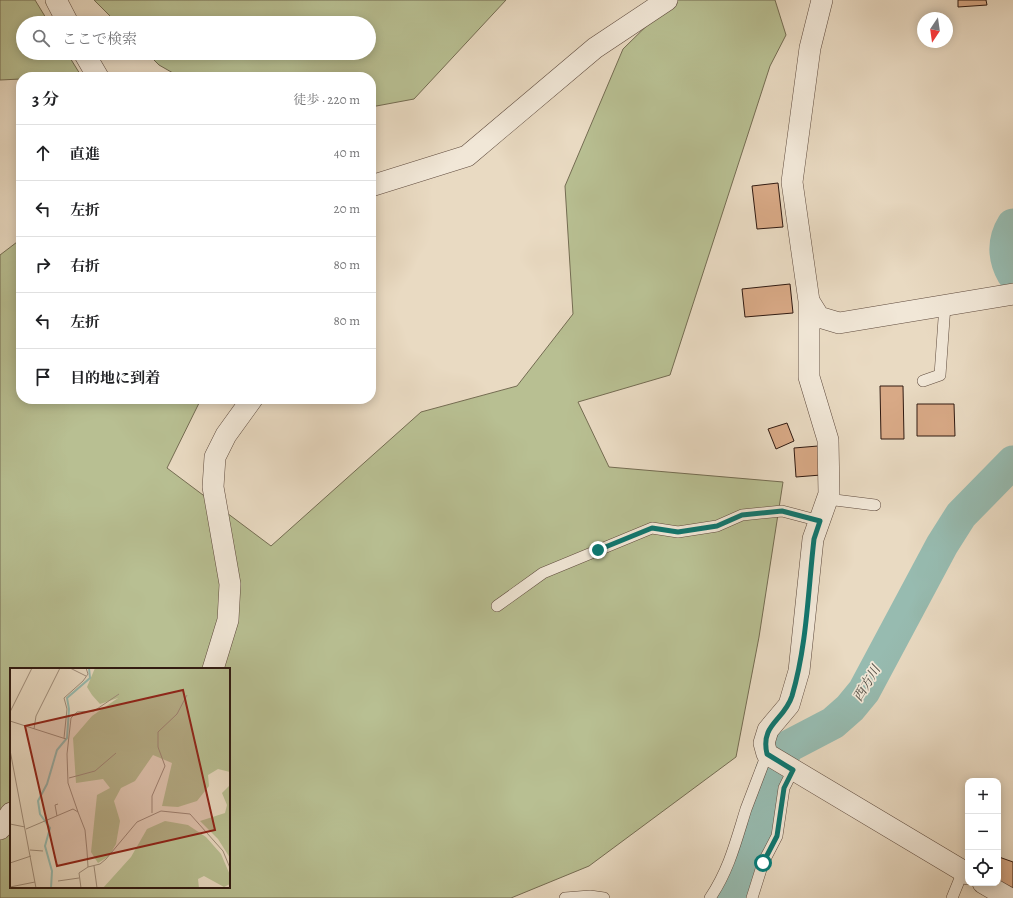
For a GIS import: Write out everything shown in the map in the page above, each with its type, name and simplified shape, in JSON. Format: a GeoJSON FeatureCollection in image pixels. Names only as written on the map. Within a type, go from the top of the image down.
{"type":"FeatureCollection","features":[{"type":"Feature","properties":{"kind":"street"},"geometry":{"type":"LineString","coordinates":[[56,0],[64,16]]}},
{"type":"Feature","properties":{"kind":"street"},"geometry":{"type":"LineString","coordinates":[[376,184],[467,156],[595,48],[667,0]]}},
{"type":"Feature","properties":{"kind":"street"},"geometry":{"type":"LineString","coordinates":[[822,0],[810,48],[792,182],[809,301],[809,377],[828,440],[829,494],[814,539],[799,671],[789,705],[768,730],[764,743],[767,754],[965,872]]}},
{"type":"Feature","properties":{"kind":"street"},"geometry":{"type":"LineString","coordinates":[[88,60],[95,72]]}},
{"type":"Feature","properties":{"kind":"street"},"geometry":{"type":"LineString","coordinates":[[809,301],[819,317],[839,323],[1013,294]]}},
{"type":"Feature","properties":{"kind":"street"},"geometry":{"type":"LineString","coordinates":[[213,668],[228,620],[230,584],[213,487],[215,457],[226,435],[248,404]]}},
{"type":"Feature","properties":{"kind":"street"},"geometry":{"type":"LineString","coordinates":[[0,829],[10,814]]}},
{"type":"Feature","properties":{"kind":"street"},"geometry":{"type":"LineString","coordinates":[[989,886],[1009,898]]}},
{"type":"Feature","properties":{"kind":"lane"},"geometry":{"type":"LineString","coordinates":[[923,381],[940,375],[945,305]]}},
{"type":"Feature","properties":{"kind":"lane"},"geometry":{"type":"LineString","coordinates":[[827,499],[875,505]]}},
{"type":"Feature","properties":{"kind":"lane"},"geometry":{"type":"LineString","coordinates":[[497,606],[543,573],[652,528],[678,532],[717,526],[742,515],[782,511],[820,521]]}},
{"type":"Feature","properties":{"kind":"lane"},"geometry":{"type":"LineString","coordinates":[[710,898],[720,884],[732,857],[746,810],[767,754]]}},
{"type":"Feature","properties":{"kind":"lane"},"geometry":{"type":"LineString","coordinates":[[752,898],[763,863],[777,836],[784,788],[789,768]]}},
{"type":"Feature","properties":{"kind":"lane"},"geometry":{"type":"LineString","coordinates":[[952,898],[965,875]]}},
{"type":"Feature","properties":{"kind":"lane"},"geometry":{"type":"LineString","coordinates":[[565,898],[590,896],[604,898]]}},
{"type":"Feature","properties":{"kind":"green space"},"geometry":{"type":"Polygon","coordinates":[[[0,0],[35,0],[45,16],[16,16],[16,60],[71,60],[79,72],[16,72],[16,79],[0,80],[0,0]]]}},
{"type":"Feature","properties":{"kind":"green space"},"geometry":{"type":"Polygon","coordinates":[[[94,0],[506,0],[414,99],[376,106],[376,72],[171,72],[159,65],[154,60],[376,60],[376,16],[110,16],[94,0]]]}},
{"type":"Feature","properties":{"kind":"green space"},"geometry":{"type":"Polygon","coordinates":[[[673,0],[775,0],[786,35],[770,66],[670,375],[578,402],[609,467],[783,482],[759,637],[736,757],[589,866],[511,898],[0,898],[0,255],[16,243],[16,404],[199,404],[167,468],[271,546],[421,412],[517,386],[573,314],[565,186],[623,49],[673,0]]]}},
{"type":"Feature","properties":{"kind":"building"},"geometry":{"type":"Polygon","coordinates":[[[958,0],[986,0],[987,5],[958,7],[958,0]]]}},
{"type":"Feature","properties":{"kind":"building"},"geometry":{"type":"Polygon","coordinates":[[[778,183],[783,227],[757,229],[752,186],[778,183]]]}},
{"type":"Feature","properties":{"kind":"building"},"geometry":{"type":"Polygon","coordinates":[[[790,284],[793,313],[745,317],[742,289],[790,284]]]}},
{"type":"Feature","properties":{"kind":"building"},"geometry":{"type":"Polygon","coordinates":[[[880,386],[903,386],[904,439],[881,439],[880,386]]]}},
{"type":"Feature","properties":{"kind":"building"},"geometry":{"type":"Polygon","coordinates":[[[917,404],[954,404],[955,436],[917,436],[917,404]]]}},
{"type":"Feature","properties":{"kind":"building"},"geometry":{"type":"Polygon","coordinates":[[[787,423],[794,441],[776,449],[768,429],[787,423]]]}},
{"type":"Feature","properties":{"kind":"building"},"geometry":{"type":"Polygon","coordinates":[[[818,446],[821,475],[796,477],[794,448],[818,446]]]}},
{"type":"Feature","properties":{"kind":"building"},"geometry":{"type":"Polygon","coordinates":[[[1001,858],[1013,862],[1013,888],[1001,882],[1001,858]]]}},
{"type":"Feature","properties":{"kind":"waterway","name":"西方川"},"geometry":{"type":"LineString","coordinates":[[1013,225],[1006,243],[1006,256],[1013,274]]}},
{"type":"Feature","properties":{"kind":"waterway","name":"西方川"},"geometry":{"type":"LineString","coordinates":[[732,898],[760,836],[767,789],[772,770],[789,746],[833,723],[850,708],[864,691],[942,545],[961,515],[1013,462]]}},
{"type":"Feature","properties":{"kind":"route"},"geometry":{"type":"LineString","coordinates":[[598,550],[652,528],[678,532],[717,526],[742,515],[782,511],[820,521],[814,539],[799,671],[789,705],[768,730],[764,743],[767,754],[793,770],[784,788],[777,836],[763,863]]}}]}
